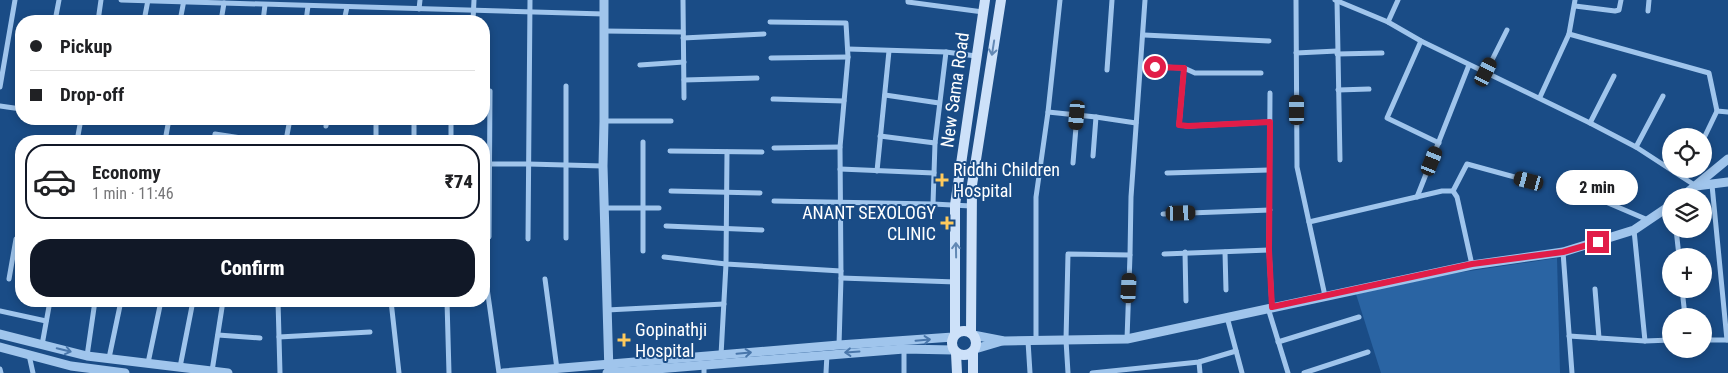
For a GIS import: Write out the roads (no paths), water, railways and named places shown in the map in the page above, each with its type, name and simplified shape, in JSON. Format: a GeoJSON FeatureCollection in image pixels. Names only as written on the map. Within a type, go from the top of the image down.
{"type":"FeatureCollection","features":[{"type":"Feature","properties":{"kind":"main road","name":"New Sama Road"},"geometry":{"type":"LineString","coordinates":[[954,335],[956,282],[955,205],[985,0]]}},
{"type":"Feature","properties":{"kind":"main road","name":"New Sama Road"},"geometry":{"type":"LineString","coordinates":[[972,334],[972,185],[1001,0]]}},
{"type":"Feature","properties":{"kind":"main road"},"geometry":{"type":"LineString","coordinates":[[957,373],[954,351],[951,346],[954,335],[963,331],[972,334],[976,341],[973,373]]}},
{"type":"Feature","properties":{"kind":"main road"},"geometry":{"type":"LineString","coordinates":[[954,351],[964,356],[974,350]]}},
{"type":"Feature","properties":{"kind":"street"},"geometry":{"type":"LineString","coordinates":[[0,87],[15,0]]}},
{"type":"Feature","properties":{"kind":"street"},"geometry":{"type":"LineString","coordinates":[[56,15],[59,0]]}},
{"type":"Feature","properties":{"kind":"street"},"geometry":{"type":"LineString","coordinates":[[99,15],[101,0]]}},
{"type":"Feature","properties":{"kind":"street"},"geometry":{"type":"LineString","coordinates":[[121,0],[224,4],[239,2],[265,5],[294,3],[308,6],[604,14]]}},
{"type":"Feature","properties":{"kind":"street"},"geometry":{"type":"LineString","coordinates":[[419,9],[420,0]]}},
{"type":"Feature","properties":{"kind":"street"},"geometry":{"type":"LineString","coordinates":[[473,15],[474,0]]}},
{"type":"Feature","properties":{"kind":"street"},"geometry":{"type":"LineString","coordinates":[[528,239],[530,0]]}},
{"type":"Feature","properties":{"kind":"street"},"geometry":{"type":"LineString","coordinates":[[604,0],[603,166],[608,371]]}},
{"type":"Feature","properties":{"kind":"street"},"geometry":{"type":"LineString","coordinates":[[683,0],[684,98]]}},
{"type":"Feature","properties":{"kind":"street"},"geometry":{"type":"LineString","coordinates":[[908,0],[908,2],[983,12]]}},
{"type":"Feature","properties":{"kind":"street"},"geometry":{"type":"LineString","coordinates":[[1030,373],[1036,197],[1048,112],[1060,0]]}},
{"type":"Feature","properties":{"kind":"street"},"geometry":{"type":"LineString","coordinates":[[1106,70],[1112,0]]}},
{"type":"Feature","properties":{"kind":"street"},"geometry":{"type":"LineString","coordinates":[[1127,339],[1130,197],[1144,35],[1145,0]]}},
{"type":"Feature","properties":{"kind":"street"},"geometry":{"type":"LineString","coordinates":[[1296,0],[1297,167],[1325,296]]}},
{"type":"Feature","properties":{"kind":"street"},"geometry":{"type":"LineString","coordinates":[[1340,160],[1336,0],[1388,22],[1469,65],[1540,97],[1636,147],[1696,186],[1728,182]]}},
{"type":"Feature","properties":{"kind":"street"},"geometry":{"type":"LineString","coordinates":[[1388,22],[1398,0]]}},
{"type":"Feature","properties":{"kind":"street"},"geometry":{"type":"LineString","coordinates":[[1540,97],[1569,34],[1575,3],[1615,11],[1619,10],[1621,0]]}},
{"type":"Feature","properties":{"kind":"street"},"geometry":{"type":"LineString","coordinates":[[1648,11],[1649,0]]}},
{"type":"Feature","properties":{"kind":"street"},"geometry":{"type":"LineString","coordinates":[[145,15],[148,1]]}},
{"type":"Feature","properties":{"kind":"street"},"geometry":{"type":"LineString","coordinates":[[181,15],[184,1]]}},
{"type":"Feature","properties":{"kind":"street"},"geometry":{"type":"LineString","coordinates":[[222,15],[224,4]]}},
{"type":"Feature","properties":{"kind":"street"},"geometry":{"type":"LineString","coordinates":[[264,15],[265,5]]}},
{"type":"Feature","properties":{"kind":"street"},"geometry":{"type":"LineString","coordinates":[[307,15],[308,6]]}},
{"type":"Feature","properties":{"kind":"street"},"geometry":{"type":"LineString","coordinates":[[345,15],[347,7]]}},
{"type":"Feature","properties":{"kind":"street"},"geometry":{"type":"LineString","coordinates":[[770,22],[846,23],[848,57],[840,147],[841,278],[839,345]]}},
{"type":"Feature","properties":{"kind":"street"},"geometry":{"type":"LineString","coordinates":[[1486,72],[1507,30]]}},
{"type":"Feature","properties":{"kind":"street"},"geometry":{"type":"LineString","coordinates":[[604,31],[683,35],[764,34]]}},
{"type":"Feature","properties":{"kind":"street"},"geometry":{"type":"LineString","coordinates":[[1569,34],[1709,72],[1717,111],[1709,128]]}},
{"type":"Feature","properties":{"kind":"street"},"geometry":{"type":"LineString","coordinates":[[1144,35],[1270,41]]}},
{"type":"Feature","properties":{"kind":"street"},"geometry":{"type":"LineString","coordinates":[[1421,41],[1387,118],[1439,143]]}},
{"type":"Feature","properties":{"kind":"street"},"geometry":{"type":"LineString","coordinates":[[848,49],[946,52],[976,56]]}},
{"type":"Feature","properties":{"kind":"street"},"geometry":{"type":"LineString","coordinates":[[876,171],[889,51]]}},
{"type":"Feature","properties":{"kind":"street"},"geometry":{"type":"LineString","coordinates":[[933,204],[935,143],[946,52]]}},
{"type":"Feature","properties":{"kind":"street"},"geometry":{"type":"LineString","coordinates":[[1296,53],[1382,53]]}},
{"type":"Feature","properties":{"kind":"street"},"geometry":{"type":"LineString","coordinates":[[771,58],[848,57]]}},
{"type":"Feature","properties":{"kind":"street"},"geometry":{"type":"LineString","coordinates":[[640,65],[684,62]]}},
{"type":"Feature","properties":{"kind":"street"},"geometry":{"type":"LineString","coordinates":[[1417,197],[1469,65]]}},
{"type":"Feature","properties":{"kind":"street"},"geometry":{"type":"LineString","coordinates":[[1140,66],[1184,68],[1195,73],[1261,73]]}},
{"type":"Feature","properties":{"kind":"street"},"geometry":{"type":"LineString","coordinates":[[1184,68],[1179,125],[1270,122]]}},
{"type":"Feature","properties":{"kind":"street"},"geometry":{"type":"LineString","coordinates":[[1590,123],[1614,76]]}},
{"type":"Feature","properties":{"kind":"street"},"geometry":{"type":"LineString","coordinates":[[684,80],[757,78]]}},
{"type":"Feature","properties":{"kind":"street"},"geometry":{"type":"LineString","coordinates":[[566,86],[566,238]]}},
{"type":"Feature","properties":{"kind":"street"},"geometry":{"type":"LineString","coordinates":[[1338,90],[1369,89]]}},
{"type":"Feature","properties":{"kind":"street"},"geometry":{"type":"LineString","coordinates":[[1270,93],[1270,308],[1288,373]]}},
{"type":"Feature","properties":{"kind":"street"},"geometry":{"type":"LineString","coordinates":[[885,95],[939,103]]}},
{"type":"Feature","properties":{"kind":"street"},"geometry":{"type":"LineString","coordinates":[[1636,147],[1663,96]]}},
{"type":"Feature","properties":{"kind":"street"},"geometry":{"type":"LineString","coordinates":[[773,99],[844,100]]}},
{"type":"Feature","properties":{"kind":"street"},"geometry":{"type":"LineString","coordinates":[[0,106],[15,107]]}},
{"type":"Feature","properties":{"kind":"street"},"geometry":{"type":"LineString","coordinates":[[1717,111],[1728,112]]}},
{"type":"Feature","properties":{"kind":"street"},"geometry":{"type":"LineString","coordinates":[[1048,112],[1096,116],[1136,123]]}},
{"type":"Feature","properties":{"kind":"street"},"geometry":{"type":"LineString","coordinates":[[1073,163],[1077,115]]}},
{"type":"Feature","properties":{"kind":"street"},"geometry":{"type":"LineString","coordinates":[[1093,156],[1096,116]]}},
{"type":"Feature","properties":{"kind":"street"},"geometry":{"type":"LineString","coordinates":[[604,121],[671,121]]}},
{"type":"Feature","properties":{"kind":"street"},"geometry":{"type":"LineString","coordinates":[[287,135],[289,125]]}},
{"type":"Feature","properties":{"kind":"street"},"geometry":{"type":"LineString","coordinates":[[880,136],[935,143]]}},
{"type":"Feature","properties":{"kind":"street"},"geometry":{"type":"LineString","coordinates":[[642,142],[643,251]]}},
{"type":"Feature","properties":{"kind":"street"},"geometry":{"type":"LineString","coordinates":[[774,148],[840,147]]}},
{"type":"Feature","properties":{"kind":"street"},"geometry":{"type":"LineString","coordinates":[[670,151],[762,152]]}},
{"type":"Feature","properties":{"kind":"street"},"geometry":{"type":"LineString","coordinates":[[720,355],[726,264],[727,152]]}},
{"type":"Feature","properties":{"kind":"street"},"geometry":{"type":"LineString","coordinates":[[1693,188],[1728,159]]}},
{"type":"Feature","properties":{"kind":"street"},"geometry":{"type":"LineString","coordinates":[[490,164],[603,166]]}},
{"type":"Feature","properties":{"kind":"street"},"geometry":{"type":"LineString","coordinates":[[1453,191],[1467,164],[1529,181]]}},
{"type":"Feature","properties":{"kind":"street"},"geometry":{"type":"LineString","coordinates":[[840,170],[934,173]]}},
{"type":"Feature","properties":{"kind":"street"},"geometry":{"type":"LineString","coordinates":[[1168,173],[1270,170]]}},
{"type":"Feature","properties":{"kind":"street"},"geometry":{"type":"LineString","coordinates":[[1566,184],[1648,220]]}},
{"type":"Feature","properties":{"kind":"street"},"geometry":{"type":"LineString","coordinates":[[1712,185],[1728,340],[1712,340]]}},
{"type":"Feature","properties":{"kind":"street"},"geometry":{"type":"LineString","coordinates":[[671,191],[760,193]]}},
{"type":"Feature","properties":{"kind":"street"},"geometry":{"type":"LineString","coordinates":[[1309,222],[1417,197],[1453,191]]}},
{"type":"Feature","properties":{"kind":"street"},"geometry":{"type":"LineString","coordinates":[[1453,191],[1457,197],[1472,264]]}},
{"type":"Feature","properties":{"kind":"street"},"geometry":{"type":"LineString","coordinates":[[774,201],[971,206]]}},
{"type":"Feature","properties":{"kind":"street"},"geometry":{"type":"LineString","coordinates":[[604,208],[660,208]]}},
{"type":"Feature","properties":{"kind":"street"},"geometry":{"type":"LineString","coordinates":[[1163,214],[1270,210]]}},
{"type":"Feature","properties":{"kind":"street"},"geometry":{"type":"LineString","coordinates":[[972,334],[1004,341],[1127,339],[1472,264],[1563,252],[1634,230],[1662,211]]}},
{"type":"Feature","properties":{"kind":"street"},"geometry":{"type":"LineString","coordinates":[[666,226],[762,230]]}},
{"type":"Feature","properties":{"kind":"street"},"geometry":{"type":"LineString","coordinates":[[1634,230],[1645,341]]}},
{"type":"Feature","properties":{"kind":"street"},"geometry":{"type":"LineString","coordinates":[[9,279],[15,245]]}},
{"type":"Feature","properties":{"kind":"street"},"geometry":{"type":"LineString","coordinates":[[1164,254],[1269,250]]}},
{"type":"Feature","properties":{"kind":"street"},"geometry":{"type":"LineString","coordinates":[[1185,252],[1186,301]]}},
{"type":"Feature","properties":{"kind":"street"},"geometry":{"type":"LineString","coordinates":[[1225,252],[1226,290]]}},
{"type":"Feature","properties":{"kind":"street"},"geometry":{"type":"LineString","coordinates":[[1563,252],[1572,373]]}},
{"type":"Feature","properties":{"kind":"street"},"geometry":{"type":"LineString","coordinates":[[1068,373],[1066,340],[1068,254],[1130,255]]}},
{"type":"Feature","properties":{"kind":"street"},"geometry":{"type":"LineString","coordinates":[[664,257],[726,264],[841,271]]}},
{"type":"Feature","properties":{"kind":"street"},"geometry":{"type":"LineString","coordinates":[[841,278],[956,282]]}},
{"type":"Feature","properties":{"kind":"street"},"geometry":{"type":"LineString","coordinates":[[544,279],[557,369]]}},
{"type":"Feature","properties":{"kind":"street"},"geometry":{"type":"LineString","coordinates":[[1596,289],[1599,338]]}},
{"type":"Feature","properties":{"kind":"street"},"geometry":{"type":"LineString","coordinates":[[606,310],[724,304]]}},
{"type":"Feature","properties":{"kind":"street"},"geometry":{"type":"LineString","coordinates":[[42,345],[49,307]]}},
{"type":"Feature","properties":{"kind":"street"},"geometry":{"type":"LineString","coordinates":[[87,356],[94,307]]}},
{"type":"Feature","properties":{"kind":"street"},"geometry":{"type":"LineString","coordinates":[[109,358],[120,307]]}},
{"type":"Feature","properties":{"kind":"street"},"geometry":{"type":"LineString","coordinates":[[148,363],[160,307]]}},
{"type":"Feature","properties":{"kind":"street"},"geometry":{"type":"LineString","coordinates":[[180,367],[192,307]]}},
{"type":"Feature","properties":{"kind":"street"},"geometry":{"type":"LineString","coordinates":[[212,371],[222,307]]}},
{"type":"Feature","properties":{"kind":"street"},"geometry":{"type":"LineString","coordinates":[[278,307],[280,373]]}},
{"type":"Feature","properties":{"kind":"street"},"geometry":{"type":"LineString","coordinates":[[393,307],[399,373]]}},
{"type":"Feature","properties":{"kind":"street"},"geometry":{"type":"LineString","coordinates":[[447,307],[449,373]]}},
{"type":"Feature","properties":{"kind":"street"},"geometry":{"type":"LineString","coordinates":[[490,307],[499,373]]}},
{"type":"Feature","properties":{"kind":"street"},"geometry":{"type":"LineString","coordinates":[[0,311],[46,321]]}},
{"type":"Feature","properties":{"kind":"street"},"geometry":{"type":"LineString","coordinates":[[1227,317],[1242,373]]}},
{"type":"Feature","properties":{"kind":"street"},"geometry":{"type":"LineString","coordinates":[[1278,342],[1359,317]]}},
{"type":"Feature","properties":{"kind":"street"},"geometry":{"type":"LineString","coordinates":[[279,336],[370,332]]}},
{"type":"Feature","properties":{"kind":"street"},"geometry":{"type":"LineString","coordinates":[[0,334],[87,356],[224,373]]}},
{"type":"Feature","properties":{"kind":"street"},"geometry":{"type":"LineString","coordinates":[[608,371],[720,355],[954,335]]}},
{"type":"Feature","properties":{"kind":"street"},"geometry":{"type":"LineString","coordinates":[[218,336],[260,338]]}},
{"type":"Feature","properties":{"kind":"street"},"geometry":{"type":"LineString","coordinates":[[1569,336],[1662,340]]}},
{"type":"Feature","properties":{"kind":"street"},"geometry":{"type":"LineString","coordinates":[[974,350],[1004,341]]}},
{"type":"Feature","properties":{"kind":"street"},"geometry":{"type":"LineString","coordinates":[[0,347],[71,366],[125,373]]}},
{"type":"Feature","properties":{"kind":"street"},"geometry":{"type":"LineString","coordinates":[[504,373],[557,369],[639,372],[704,369],[827,354],[904,349],[954,351]]}},
{"type":"Feature","properties":{"kind":"street"},"geometry":{"type":"LineString","coordinates":[[904,349],[904,373]]}},
{"type":"Feature","properties":{"kind":"street"},"geometry":{"type":"LineString","coordinates":[[1092,373],[1199,362],[1236,351]]}},
{"type":"Feature","properties":{"kind":"street"},"geometry":{"type":"LineString","coordinates":[[1304,373],[1368,352]]}},
{"type":"Feature","properties":{"kind":"street"},"geometry":{"type":"LineString","coordinates":[[28,354],[33,373]]}},
{"type":"Feature","properties":{"kind":"street"},"geometry":{"type":"LineString","coordinates":[[826,373],[827,354]]}},
{"type":"Feature","properties":{"kind":"street"},"geometry":{"type":"LineString","coordinates":[[1199,362],[1200,373]]}},
{"type":"Feature","properties":{"kind":"place","name":"Riddhi Children Hospital"},"geometry":{"type":"Point","coordinates":[942,180]}},
{"type":"Feature","properties":{"kind":"place","name":"ANANT SEXOLOGY CLINIC"},"geometry":{"type":"Point","coordinates":[947,223]}},
{"type":"Feature","properties":{"kind":"place","name":"Gopinathji Hospital"},"geometry":{"type":"Point","coordinates":[624,340]}}]}
